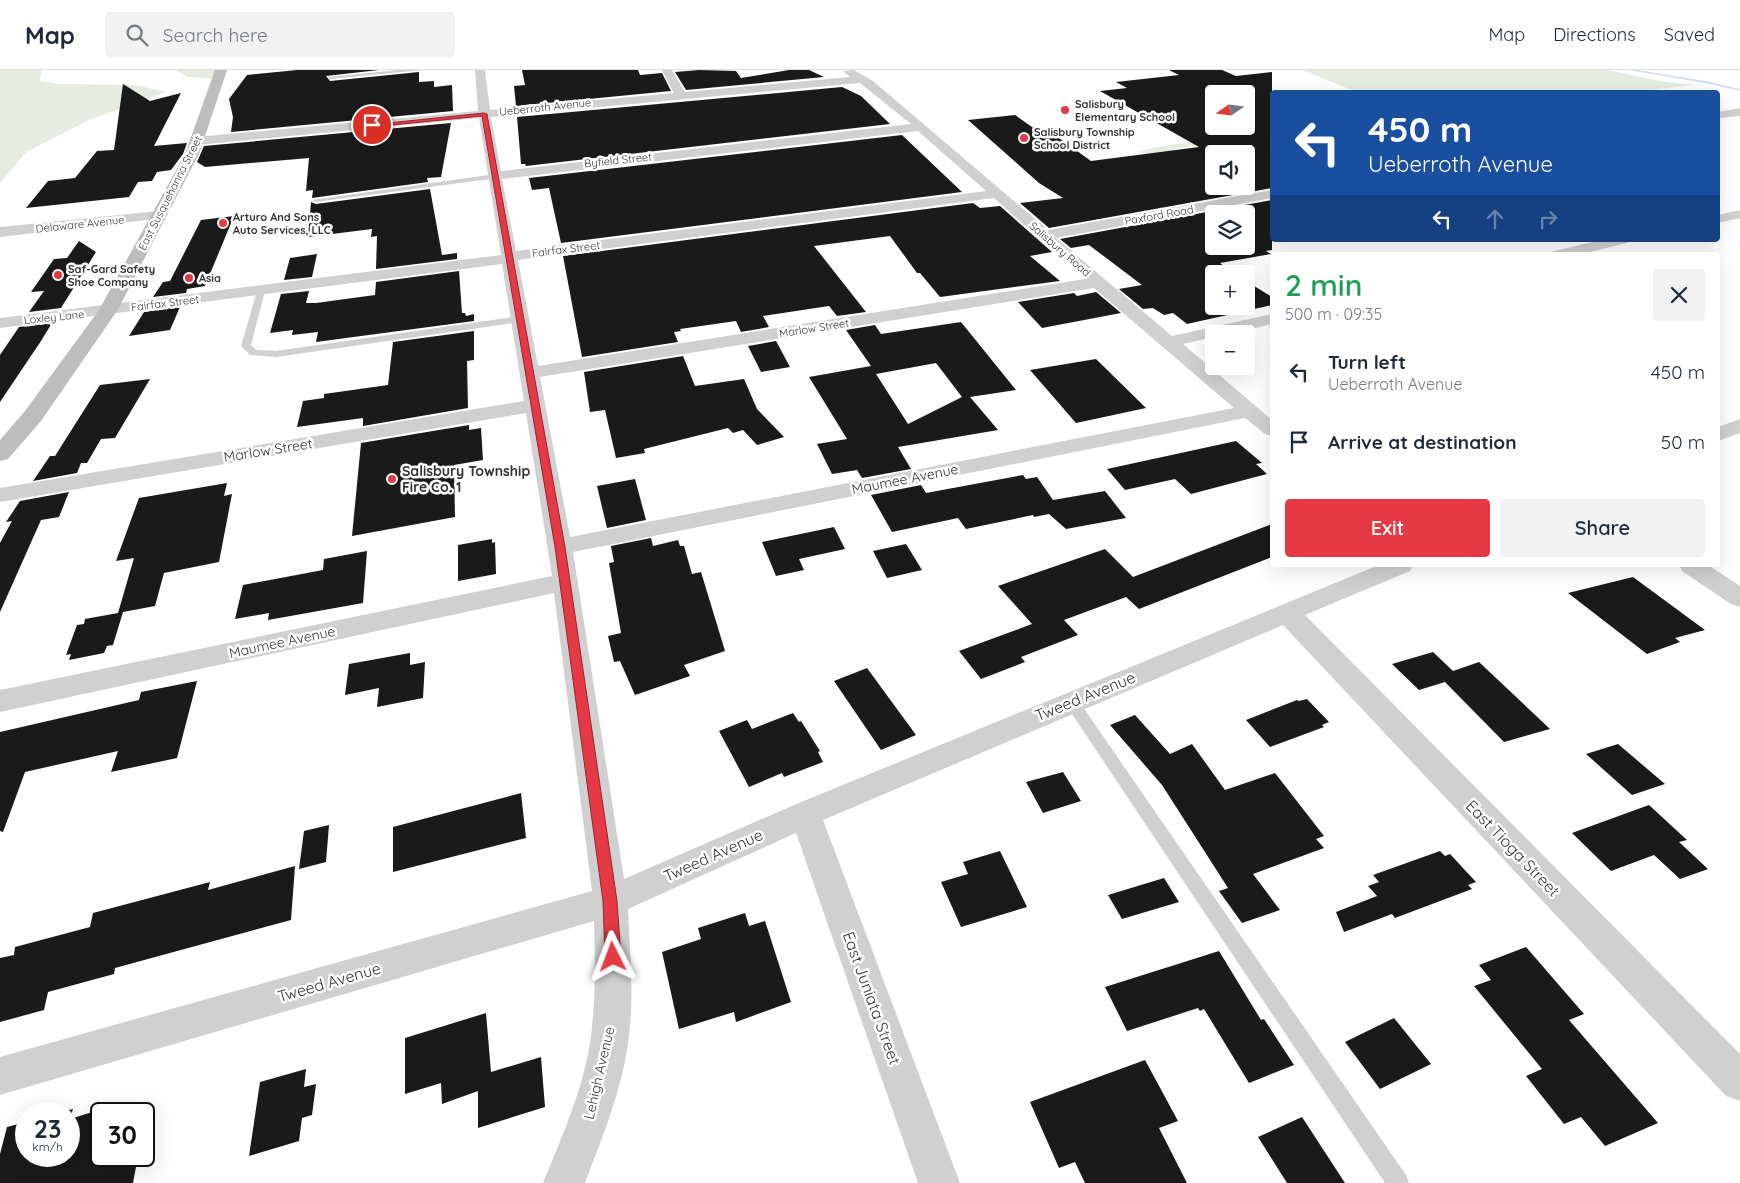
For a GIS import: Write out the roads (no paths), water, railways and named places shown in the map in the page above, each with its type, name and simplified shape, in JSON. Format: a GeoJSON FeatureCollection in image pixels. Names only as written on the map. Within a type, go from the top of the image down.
{"type":"FeatureCollection","features":[{"type":"Feature","properties":{"kind":"main road","name":"East Susquehanna Street"},"geometry":{"type":"LineString","coordinates":[[0,454],[33,416],[91,338],[108,310],[198,141],[221,70]]}},
{"type":"Feature","properties":{"kind":"street","name":"Lehigh Avenue"},"geometry":{"type":"LineString","coordinates":[[480,70],[484,114],[560,547],[610,901],[614,976],[610,1037],[592,1113],[564,1183]]}},
{"type":"Feature","properties":{"kind":"street"},"geometry":{"type":"LineString","coordinates":[[667,70],[681,95]]}},
{"type":"Feature","properties":{"kind":"street","name":"Salisbury Road"},"geometry":{"type":"LineString","coordinates":[[846,70],[863,79],[921,127],[996,194],[1270,428]]}},
{"type":"Feature","properties":{"kind":"street","name":"Ueberroth Avenue"},"geometry":{"type":"LineString","coordinates":[[198,141],[863,79]]}},
{"type":"Feature","properties":{"kind":"street"},"geometry":{"type":"LineString","coordinates":[[1720,115],[1740,112]]}},
{"type":"Feature","properties":{"kind":"street","name":"Byfield Street"},"geometry":{"type":"LineString","coordinates":[[495,176],[921,127]]}},
{"type":"Feature","properties":{"kind":"street","name":"Fairfax Street"},"geometry":{"type":"LineString","coordinates":[[108,310],[509,258],[523,254],[996,194]]}},
{"type":"Feature","properties":{"kind":"street","name":"Paxford Road"},"geometry":{"type":"LineString","coordinates":[[1045,235],[1270,194]]}},
{"type":"Feature","properties":{"kind":"street"},"geometry":{"type":"LineString","coordinates":[[1720,219],[1740,214]]}},
{"type":"Feature","properties":{"kind":"street","name":"Delaware Avenue"},"geometry":{"type":"LineString","coordinates":[[0,232],[159,215]]}},
{"type":"Feature","properties":{"kind":"street"},"geometry":{"type":"LineString","coordinates":[[1569,252],[1613,242]]}},
{"type":"Feature","properties":{"kind":"street","name":"Marlow Street"},"geometry":{"type":"LineString","coordinates":[[530,373],[1098,282]]}},
{"type":"Feature","properties":{"kind":"street","name":"Loxley Lane"},"geometry":{"type":"LineString","coordinates":[[0,323],[108,310]]}},
{"type":"Feature","properties":{"kind":"street"},"geometry":{"type":"LineString","coordinates":[[1168,342],[1270,319]]}},
{"type":"Feature","properties":{"kind":"street","name":"Marlow Street"},"geometry":{"type":"LineString","coordinates":[[0,495],[536,406]]}},
{"type":"Feature","properties":{"kind":"street","name":"Maumee Avenue"},"geometry":{"type":"LineString","coordinates":[[560,547],[1249,411]]}},
{"type":"Feature","properties":{"kind":"street"},"geometry":{"type":"LineString","coordinates":[[1720,434],[1740,426]]}},
{"type":"Feature","properties":{"kind":"street","name":"Tweed Avenue"},"geometry":{"type":"LineString","coordinates":[[0,1076],[610,901],[805,814],[1071,701],[1397,567]]}},
{"type":"Feature","properties":{"kind":"street"},"geometry":{"type":"LineString","coordinates":[[1694,567],[1740,598]]}},
{"type":"Feature","properties":{"kind":"street","name":"Maumee Avenue"},"geometry":{"type":"LineString","coordinates":[[0,701],[565,582]]}},
{"type":"Feature","properties":{"kind":"street","name":"East Tioga Street"},"geometry":{"type":"LineString","coordinates":[[1287,613],[1740,1082]]}},
{"type":"Feature","properties":{"kind":"street","name":"East Juniata Street"},"geometry":{"type":"LineString","coordinates":[[805,814],[939,1183]]}},
{"type":"Feature","properties":{"kind":"lane"},"geometry":{"type":"LineString","coordinates":[[330,77],[420,70]]}},
{"type":"Feature","properties":{"kind":"lane","name":"Byfield Street"},"geometry":{"type":"LineString","coordinates":[[316,200],[495,176]]}},
{"type":"Feature","properties":{"kind":"lane"},"geometry":{"type":"LineString","coordinates":[[261,291],[246,346],[253,353],[276,354],[520,319]]}},
{"type":"Feature","properties":{"kind":"lane"},"geometry":{"type":"LineString","coordinates":[[1071,701],[1398,1183]]}},
{"type":"Feature","properties":{"kind":"waterway"},"geometry":{"type":"LineString","coordinates":[[1631,70],[1705,82],[1740,90]]}},
{"type":"Feature","properties":{"kind":"place","name":"Salisbury Elementary School"},"geometry":{"type":"Point","coordinates":[1065,110]}},
{"type":"Feature","properties":{"kind":"place","name":"Salisbury Township School District"},"geometry":{"type":"Point","coordinates":[1024,138]}},
{"type":"Feature","properties":{"kind":"place","name":"Arturo And Sons Auto Services, LLC"},"geometry":{"type":"Point","coordinates":[223,223]}},
{"type":"Feature","properties":{"kind":"place","name":"Saf-Gard Safety Shoe Company"},"geometry":{"type":"Point","coordinates":[58,275]}},
{"type":"Feature","properties":{"kind":"place","name":"Asia"},"geometry":{"type":"Point","coordinates":[189,278]}},
{"type":"Feature","properties":{"kind":"place","name":"Salisbury Township Fire Co. 1"},"geometry":{"type":"Point","coordinates":[392,479]}}]}
